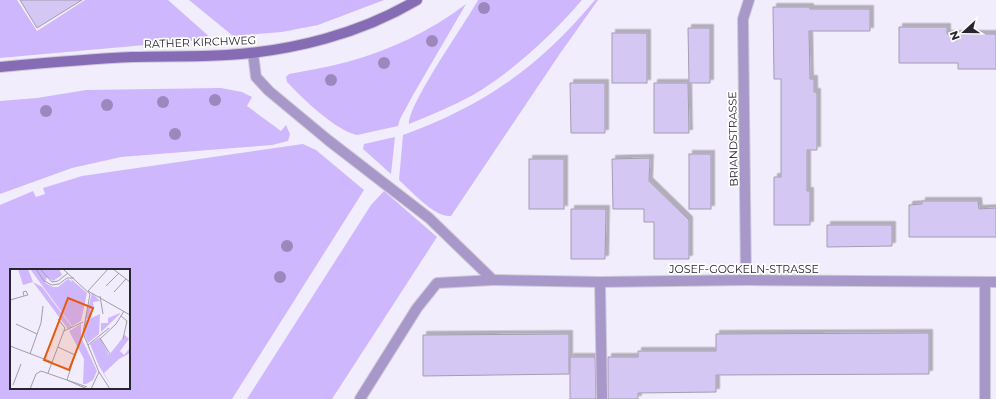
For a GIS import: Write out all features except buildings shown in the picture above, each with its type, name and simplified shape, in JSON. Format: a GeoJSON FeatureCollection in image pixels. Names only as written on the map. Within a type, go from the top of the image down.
{"type":"FeatureCollection","features":[{"type":"Feature","properties":{"kind":"main road","name":"RATHER KIRCHWEG"},"geometry":{"type":"LineString","coordinates":[[0,67],[116,58],[205,56],[253,53],[298,45],[334,36],[388,15],[417,0]]}},
{"type":"Feature","properties":{"kind":"street","name":"BRIANDSTRASSE"},"geometry":{"type":"LineString","coordinates":[[746,280],[743,19],[749,0]]}},
{"type":"Feature","properties":{"kind":"street"},"geometry":{"type":"LineString","coordinates":[[253,53],[256,77],[269,91],[429,218],[493,280]]}},
{"type":"Feature","properties":{"kind":"street","name":"JOSEF-GOCKELN-STRASSE"},"geometry":{"type":"LineString","coordinates":[[360,399],[417,308],[437,283],[493,280],[600,282],[746,280],[996,282]]}},
{"type":"Feature","properties":{"kind":"street"},"geometry":{"type":"LineString","coordinates":[[600,282],[602,399]]}},
{"type":"Feature","properties":{"kind":"street"},"geometry":{"type":"LineString","coordinates":[[985,282],[985,399]]}},
{"type":"Feature","properties":{"kind":"shaded area"},"geometry":{"type":"Polygon","coordinates":[[[0,0],[17,0],[37,31],[85,0],[168,0],[212,39],[0,58],[0,0]]]}},
{"type":"Feature","properties":{"kind":"shaded area"},"geometry":{"type":"Polygon","coordinates":[[[189,0],[384,0],[318,25],[282,32],[233,36],[189,0]]]}},
{"type":"Feature","properties":{"kind":"shaded area"},"geometry":{"type":"Polygon","coordinates":[[[478,0],[582,0],[545,39],[502,76],[473,95],[409,124],[411,114],[427,82],[478,0]]]}},
{"type":"Feature","properties":{"kind":"shaded area"},"geometry":{"type":"Polygon","coordinates":[[[595,0],[598,0],[559,55],[451,216],[438,213],[417,197],[399,180],[403,135],[460,111],[509,81],[553,45],[595,0]]]}},
{"type":"Feature","properties":{"kind":"shaded area"},"geometry":{"type":"Polygon","coordinates":[[[466,4],[413,95],[400,119],[398,126],[357,135],[348,132],[329,121],[287,82],[286,77],[289,74],[347,62],[379,52],[410,39],[439,23],[466,4]]]}},
{"type":"Feature","properties":{"kind":"shaded area"},"geometry":{"type":"Polygon","coordinates":[[[221,88],[242,92],[252,97],[247,106],[281,131],[286,125],[290,134],[288,141],[272,145],[121,157],[72,168],[0,194],[0,101],[37,98],[86,90],[221,88]]]}},
{"type":"Feature","properties":{"kind":"shaded area"},"geometry":{"type":"Polygon","coordinates":[[[395,137],[391,174],[363,149],[364,144],[395,137]]]}},
{"type":"Feature","properties":{"kind":"shaded area"},"geometry":{"type":"Polygon","coordinates":[[[303,144],[316,150],[364,190],[232,399],[0,399],[0,205],[33,191],[36,197],[45,194],[43,188],[82,176],[303,144]]]}},
{"type":"Feature","properties":{"kind":"shaded area"},"geometry":{"type":"Polygon","coordinates":[[[384,191],[437,237],[332,399],[247,399],[371,205],[384,191]]]}}]}
